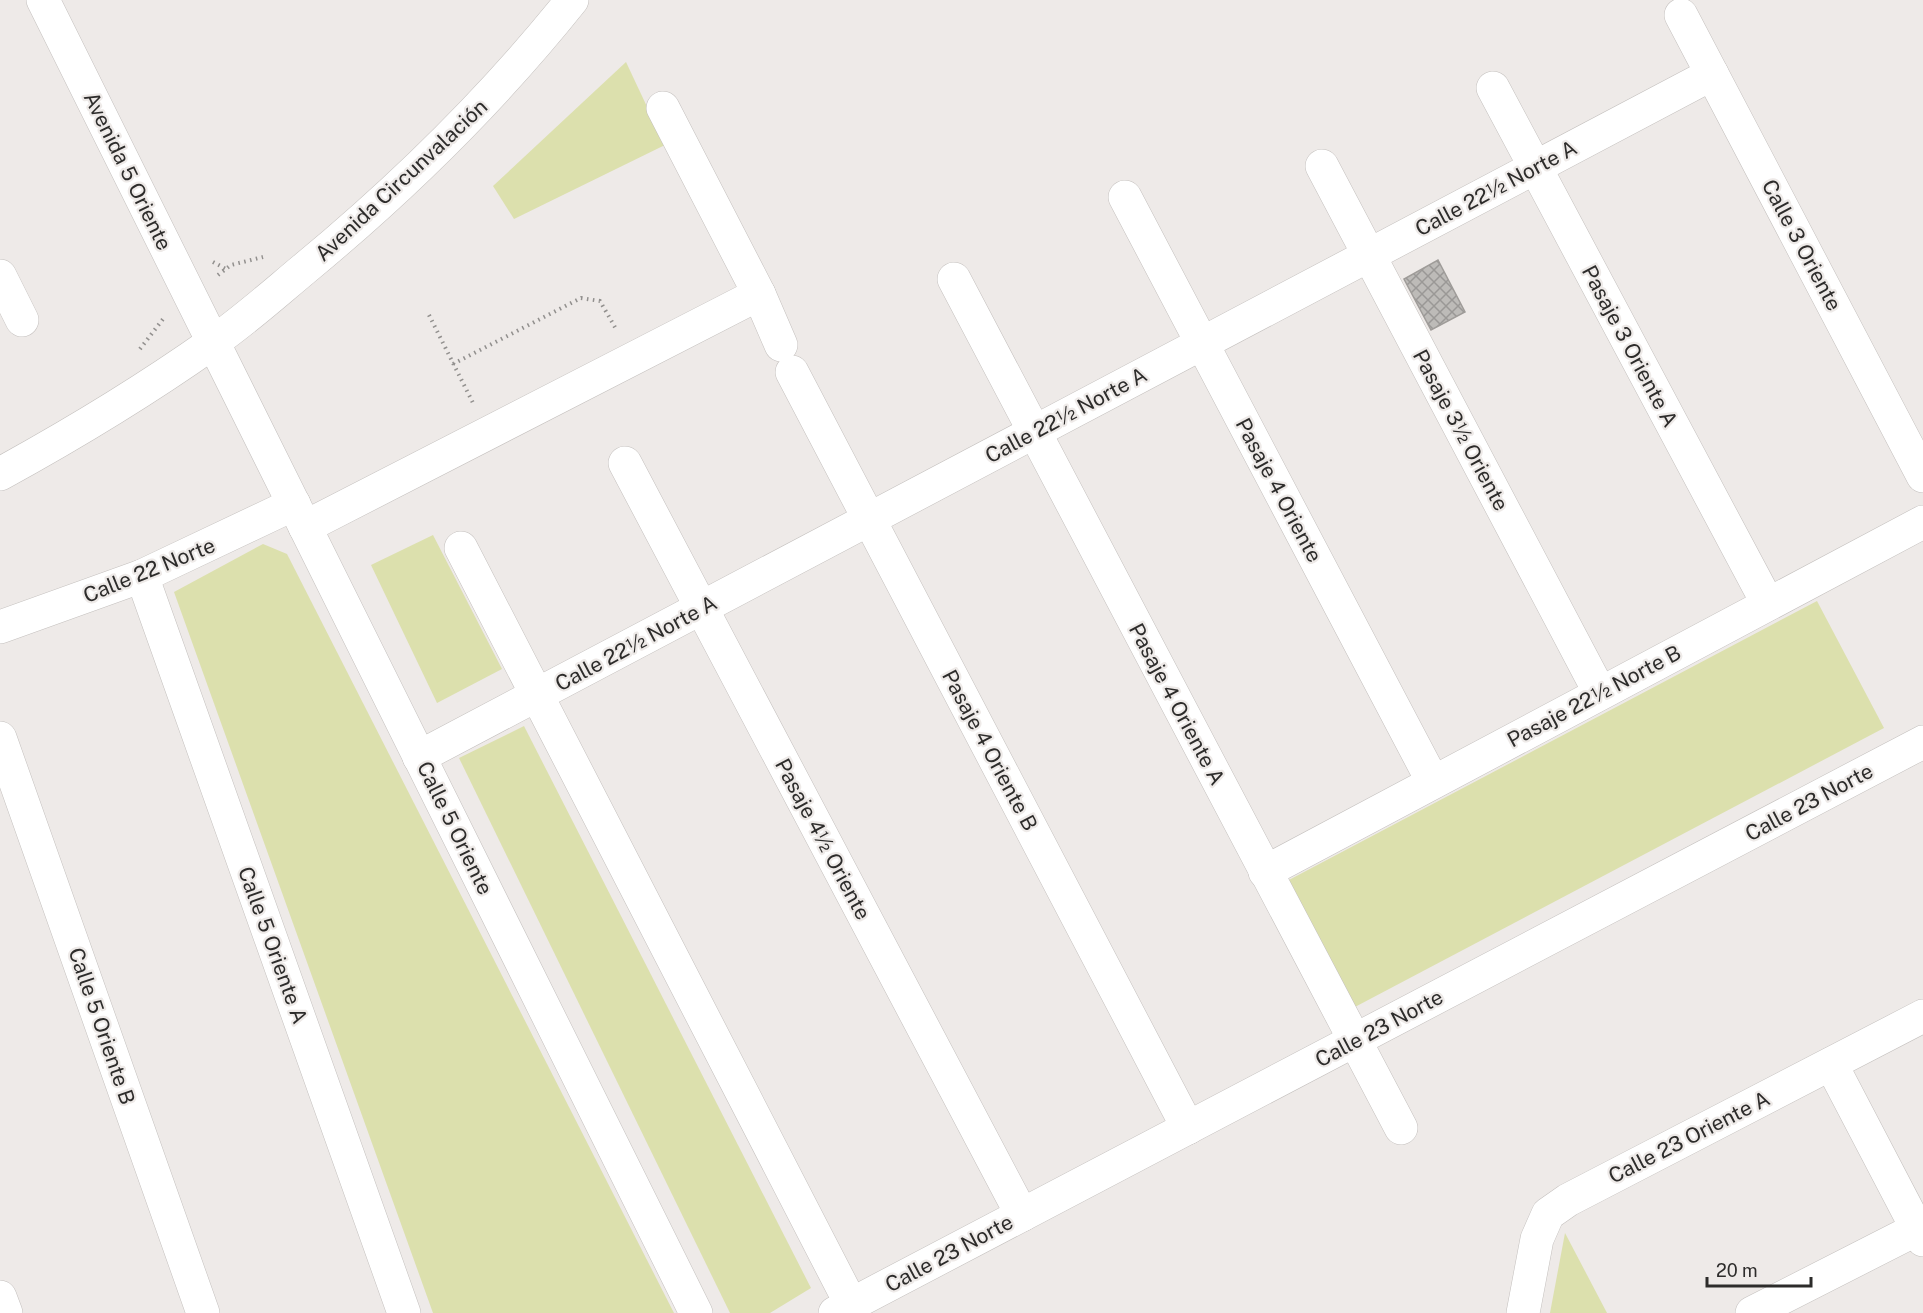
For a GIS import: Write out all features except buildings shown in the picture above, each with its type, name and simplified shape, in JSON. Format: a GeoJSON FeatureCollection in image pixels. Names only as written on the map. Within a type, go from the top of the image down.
{"type":"FeatureCollection","features":[{"type":"Feature","properties":{"kind":"street","name":"Avenida 5 Oriente"},"geometry":{"type":"LineString","coordinates":[[43,0],[213,343]]}},
{"type":"Feature","properties":{"kind":"street","name":"Avenida Circunvalación"},"geometry":{"type":"LineString","coordinates":[[0,474],[103,415],[213,343],[323,254],[438,150],[496,90],[572,0]]}},
{"type":"Feature","properties":{"kind":"street","name":"Calle 3 Oriente"},"geometry":{"type":"LineString","coordinates":[[1681,15],[1923,476]]}},
{"type":"Feature","properties":{"kind":"street","name":"Calle 22½ Norte A"},"geometry":{"type":"LineString","coordinates":[[419,757],[1712,74]]}},
{"type":"Feature","properties":{"kind":"street","name":"Pasaje 3 Oriente A"},"geometry":{"type":"LineString","coordinates":[[1493,88],[1768,604]]}},
{"type":"Feature","properties":{"kind":"street","name":"Pasaje 4 Oriente B"},"geometry":{"type":"LineString","coordinates":[[663,108],[759,294],[787,359],[869,520],[1188,1128]]}},
{"type":"Feature","properties":{"kind":"street","name":"Pasaje 3½ Oriente"},"geometry":{"type":"LineString","coordinates":[[1322,166],[1600,693]]}},
{"type":"Feature","properties":{"kind":"street","name":"Pasaje 4 Oriente"},"geometry":{"type":"LineString","coordinates":[[1125,197],[1433,782]]}},
{"type":"Feature","properties":{"kind":"street"},"geometry":{"type":"LineString","coordinates":[[0,276],[22,320]]}},
{"type":"Feature","properties":{"kind":"street","name":"Pasaje 4 Oriente A"},"geometry":{"type":"LineString","coordinates":[[954,279],[1401,1128]]}},
{"type":"Feature","properties":{"kind":"street","name":"Calle 22 Norte"},"geometry":{"type":"LineString","coordinates":[[0,627],[299,516],[488,433],[759,294]]}},
{"type":"Feature","properties":{"kind":"street","name":"Calle 5 Oriente"},"geometry":{"type":"LineString","coordinates":[[213,343],[696,1313]]}},
{"type":"Feature","properties":{"kind":"street","name":"Pasaje 4½ Oriente"},"geometry":{"type":"LineString","coordinates":[[625,463],[1022,1215]]}},
{"type":"Feature","properties":{"kind":"street","name":"Pasaje 22½ Norte B"},"geometry":{"type":"LineString","coordinates":[[1265,872],[1923,522]]}},
{"type":"Feature","properties":{"kind":"street"},"geometry":{"type":"LineString","coordinates":[[461,548],[537,695],[843,1309]]}},
{"type":"Feature","properties":{"kind":"street","name":"Calle 5 Oriente A"},"geometry":{"type":"LineString","coordinates":[[142,576],[404,1313]]}},
{"type":"Feature","properties":{"kind":"street","name":"Calle 5 Oriente B"},"geometry":{"type":"LineString","coordinates":[[0,738],[203,1313]]}},
{"type":"Feature","properties":{"kind":"street","name":"Calle 23 Norte"},"geometry":{"type":"LineString","coordinates":[[843,1309],[1923,742]]}},
{"type":"Feature","properties":{"kind":"street","name":"Calle 23 Oriente A"},"geometry":{"type":"LineString","coordinates":[[1523,1313],[1537,1239],[1548,1214],[1568,1200],[1923,1016]]}},
{"type":"Feature","properties":{"kind":"street"},"geometry":{"type":"LineString","coordinates":[[1752,1313],[1920,1234],[1831,1064]]}},
{"type":"Feature","properties":{"kind":"street"},"geometry":{"type":"LineString","coordinates":[[0,1297],[6,1313]]}},
{"type":"Feature","properties":{"kind":"path"},"geometry":{"type":"LineString","coordinates":[[135,356],[159,323],[190,295],[231,265],[274,254]]}},
{"type":"Feature","properties":{"kind":"path"},"geometry":{"type":"LineString","coordinates":[[453,364],[581,298],[600,301],[632,359]]}},
{"type":"Feature","properties":{"kind":"path"},"geometry":{"type":"LineString","coordinates":[[429,315],[488,433]]}},
{"type":"Feature","properties":{"kind":"green space"},"geometry":{"type":"Polygon","coordinates":[[[626,62],[665,145],[514,219],[493,186],[626,62]]]}},
{"type":"Feature","properties":{"kind":"green space"},"geometry":{"type":"Polygon","coordinates":[[[433,535],[502,669],[437,703],[371,565],[433,535]]]}},
{"type":"Feature","properties":{"kind":"green space"},"geometry":{"type":"Polygon","coordinates":[[[263,544],[287,554],[674,1313],[433,1313],[174,592],[263,544]]]}},
{"type":"Feature","properties":{"kind":"green space"},"geometry":{"type":"Polygon","coordinates":[[[1817,601],[1884,728],[1353,1008],[1287,881],[1817,601]]]}},
{"type":"Feature","properties":{"kind":"green space"},"geometry":{"type":"Polygon","coordinates":[[[524,726],[811,1288],[770,1313],[730,1313],[459,758],[524,726]]]}},
{"type":"Feature","properties":{"kind":"green space"},"geometry":{"type":"Polygon","coordinates":[[[1565,1233],[1607,1313],[1550,1313],[1565,1233]]]}}]}
